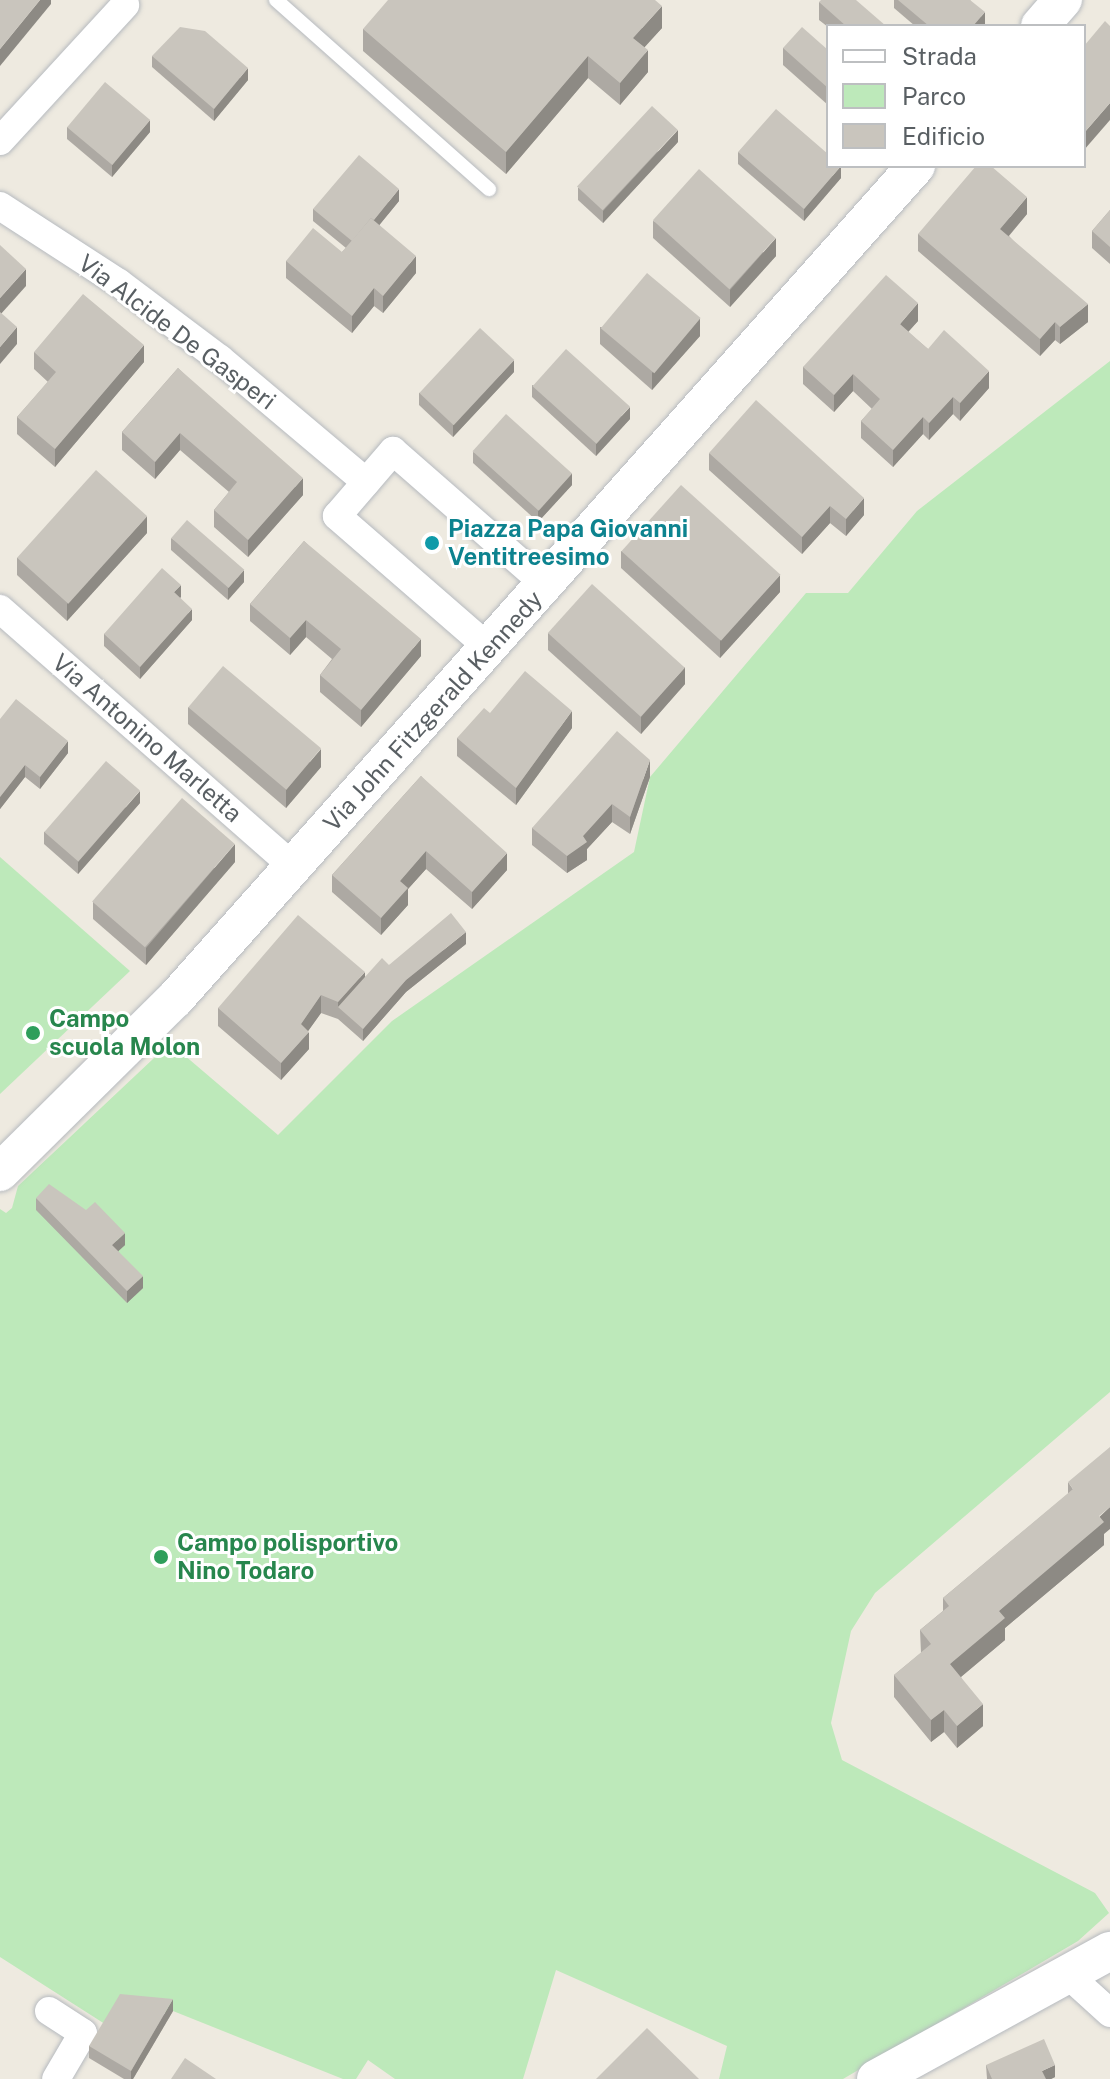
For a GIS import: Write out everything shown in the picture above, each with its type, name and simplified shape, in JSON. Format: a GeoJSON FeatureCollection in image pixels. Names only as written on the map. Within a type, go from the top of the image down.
{"type":"FeatureCollection","features":[{"type":"Feature","properties":{"kind":"street"},"geometry":{"type":"LineString","coordinates":[[1042,24],[1063,0]]}},
{"type":"Feature","properties":{"kind":"street"},"geometry":{"type":"LineString","coordinates":[[0,141],[127,3]]}},
{"type":"Feature","properties":{"kind":"street","name":"Via John Fitzgerald Kennedy"},"geometry":{"type":"LineString","coordinates":[[0,1172],[175,999],[490,649],[914,168]]}},
{"type":"Feature","properties":{"kind":"street","name":"Via Alcide De Gasperi"},"geometry":{"type":"LineString","coordinates":[[0,206],[119,283],[220,359],[356,474]]}},
{"type":"Feature","properties":{"kind":"street"},"geometry":{"type":"LineString","coordinates":[[490,649],[337,516],[356,474],[393,451],[545,584]]}},
{"type":"Feature","properties":{"kind":"street","name":"Via Antonino Marletta"},"geometry":{"type":"LineString","coordinates":[[0,609],[294,867]]}},
{"type":"Feature","properties":{"kind":"street"},"geometry":{"type":"LineString","coordinates":[[876,2079],[1110,1951]]}},
{"type":"Feature","properties":{"kind":"street"},"geometry":{"type":"LineString","coordinates":[[1067,1974],[1110,2013]]}},
{"type":"Feature","properties":{"kind":"street"},"geometry":{"type":"LineString","coordinates":[[49,2011],[83,2033],[56,2079]]}},
{"type":"Feature","properties":{"kind":"lane"},"geometry":{"type":"LineString","coordinates":[[276,0],[489,189]]}},
{"type":"Feature","properties":{"kind":"green space"},"geometry":{"type":"Polygon","coordinates":[[[1110,361],[1110,1392],[875,1593],[851,1631],[831,1723],[842,1760],[1095,1893],[1109,1913],[1078,1941],[843,2079],[719,2079],[727,2046],[556,1970],[523,2079],[395,2079],[368,2060],[356,2079],[343,2079],[173,2011],[108,2026],[0,1957],[0,1209],[6,1213],[12,1208],[18,1186],[170,1043],[278,1135],[392,1021],[634,852],[650,777],[806,593],[848,593],[917,511],[1110,361]]]}},
{"type":"Feature","properties":{"kind":"green space","name":"Campo scuola Molon"},"geometry":{"type":"Polygon","coordinates":[[[0,857],[130,971],[0,1094],[0,857]]]}},
{"type":"Feature","properties":{"kind":"building"},"geometry":{"type":"Polygon","coordinates":[[[0,0],[40,0],[0,49],[0,0]]]}},
{"type":"Feature","properties":{"kind":"building"},"geometry":{"type":"Polygon","coordinates":[[[388,0],[655,0],[662,6],[633,38],[648,50],[620,83],[588,56],[506,152],[363,29],[388,0]]]}},
{"type":"Feature","properties":{"kind":"building"},"geometry":{"type":"Polygon","coordinates":[[[856,0],[884,24],[844,24],[819,2],[856,0]]]}},
{"type":"Feature","properties":{"kind":"building"},"geometry":{"type":"Polygon","coordinates":[[[898,0],[970,0],[985,12],[975,24],[927,24],[898,0]]]}},
{"type":"Feature","properties":{"kind":"building"},"geometry":{"type":"Polygon","coordinates":[[[1105,21],[1110,26],[1110,103],[1086,131],[1086,44],[1105,21]]]}},
{"type":"Feature","properties":{"kind":"building"},"geometry":{"type":"Polygon","coordinates":[[[180,27],[205,31],[248,68],[214,109],[152,56],[180,27]]]}},
{"type":"Feature","properties":{"kind":"building"},"geometry":{"type":"Polygon","coordinates":[[[802,27],[826,48],[826,86],[783,48],[802,27]]]}},
{"type":"Feature","properties":{"kind":"building"},"geometry":{"type":"Polygon","coordinates":[[[105,82],[150,120],[112,165],[67,127],[105,82]]]}},
{"type":"Feature","properties":{"kind":"building"},"geometry":{"type":"Polygon","coordinates":[[[652,106],[678,130],[603,210],[577,186],[652,106]]]}},
{"type":"Feature","properties":{"kind":"building"},"geometry":{"type":"Polygon","coordinates":[[[776,109],[826,152],[826,168],[839,168],[804,209],[738,152],[776,109]]]}},
{"type":"Feature","properties":{"kind":"building"},"geometry":{"type":"Polygon","coordinates":[[[359,155],[399,189],[352,241],[313,209],[359,155]]]}},
{"type":"Feature","properties":{"kind":"building"},"geometry":{"type":"Polygon","coordinates":[[[974,168],[993,168],[1027,197],[1000,229],[1088,304],[1060,327],[1055,322],[1040,339],[918,234],[974,168]]]}},
{"type":"Feature","properties":{"kind":"building"},"geometry":{"type":"Polygon","coordinates":[[[699,169],[776,238],[729,289],[653,220],[699,169]]]}},
{"type":"Feature","properties":{"kind":"building"},"geometry":{"type":"Polygon","coordinates":[[[1110,210],[1110,247],[1092,231],[1110,210]]]}},
{"type":"Feature","properties":{"kind":"building"},"geometry":{"type":"Polygon","coordinates":[[[371,218],[416,256],[383,296],[374,288],[352,316],[286,261],[313,228],[342,252],[371,218]]]}},
{"type":"Feature","properties":{"kind":"building"},"geometry":{"type":"Polygon","coordinates":[[[0,245],[26,269],[0,298],[0,245]]]}},
{"type":"Feature","properties":{"kind":"building"},"geometry":{"type":"Polygon","coordinates":[[[647,273],[701,318],[654,373],[601,328],[647,273]]]}},
{"type":"Feature","properties":{"kind":"building"},"geometry":{"type":"Polygon","coordinates":[[[886,275],[918,303],[900,324],[928,349],[944,330],[989,371],[960,403],[953,397],[929,423],[923,417],[893,450],[861,421],[880,399],[853,374],[834,395],[803,367],[886,275]]]}},
{"type":"Feature","properties":{"kind":"building"},"geometry":{"type":"Polygon","coordinates":[[[83,294],[144,345],[55,449],[17,417],[56,372],[34,352],[83,294]]]}},
{"type":"Feature","properties":{"kind":"building"},"geometry":{"type":"Polygon","coordinates":[[[0,312],[17,327],[0,347],[0,312]]]}},
{"type":"Feature","properties":{"kind":"building"},"geometry":{"type":"Polygon","coordinates":[[[480,328],[514,360],[454,425],[419,393],[480,328]]]}},
{"type":"Feature","properties":{"kind":"building"},"geometry":{"type":"Polygon","coordinates":[[[566,349],[630,407],[596,444],[533,386],[566,349]]]}},
{"type":"Feature","properties":{"kind":"building"},"geometry":{"type":"Polygon","coordinates":[[[178,368],[303,478],[248,540],[214,510],[237,482],[180,433],[155,462],[122,432],[178,368]]]}},
{"type":"Feature","properties":{"kind":"building"},"geometry":{"type":"Polygon","coordinates":[[[756,400],[864,498],[846,519],[830,506],[802,537],[709,453],[756,400]]]}},
{"type":"Feature","properties":{"kind":"building"},"geometry":{"type":"Polygon","coordinates":[[[506,414],[572,474],[539,511],[473,451],[506,414]]]}},
{"type":"Feature","properties":{"kind":"building"},"geometry":{"type":"Polygon","coordinates":[[[96,470],[147,516],[68,604],[17,558],[96,470]]]}},
{"type":"Feature","properties":{"kind":"building"},"geometry":{"type":"Polygon","coordinates":[[[681,485],[781,575],[721,641],[621,551],[681,485]]]}},
{"type":"Feature","properties":{"kind":"building"},"geometry":{"type":"Polygon","coordinates":[[[187,520],[244,570],[229,588],[171,538],[187,520]]]}},
{"type":"Feature","properties":{"kind":"building"},"geometry":{"type":"Polygon","coordinates":[[[304,541],[421,639],[361,710],[320,675],[341,649],[306,620],[290,638],[250,604],[304,541]]]}},
{"type":"Feature","properties":{"kind":"building"},"geometry":{"type":"Polygon","coordinates":[[[162,568],[181,585],[174,592],[192,609],[140,667],[104,634],[162,568]]]}},
{"type":"Feature","properties":{"kind":"building"},"geometry":{"type":"Polygon","coordinates":[[[592,584],[685,668],[641,717],[548,633],[592,584]]]}},
{"type":"Feature","properties":{"kind":"building"},"geometry":{"type":"Polygon","coordinates":[[[223,666],[321,748],[286,790],[188,707],[223,666]]]}},
{"type":"Feature","properties":{"kind":"building"},"geometry":{"type":"Polygon","coordinates":[[[525,671],[572,711],[516,788],[457,738],[484,708],[490,713],[525,671]]]}},
{"type":"Feature","properties":{"kind":"building"},"geometry":{"type":"Polygon","coordinates":[[[16,699],[68,741],[40,777],[25,765],[0,797],[0,719],[16,699]]]}},
{"type":"Feature","properties":{"kind":"building"},"geometry":{"type":"Polygon","coordinates":[[[617,731],[650,760],[630,817],[612,804],[583,836],[587,842],[567,856],[532,828],[617,731]]]}},
{"type":"Feature","properties":{"kind":"building"},"geometry":{"type":"Polygon","coordinates":[[[106,761],[140,791],[78,861],[44,832],[106,761]]]}},
{"type":"Feature","properties":{"kind":"building"},"geometry":{"type":"Polygon","coordinates":[[[421,776],[507,853],[472,892],[426,851],[400,881],[408,888],[381,918],[332,875],[421,776]]]}},
{"type":"Feature","properties":{"kind":"building"},"geometry":{"type":"Polygon","coordinates":[[[182,798],[235,844],[145,947],[92,901],[182,798]]]}},
{"type":"Feature","properties":{"kind":"building"},"geometry":{"type":"Polygon","coordinates":[[[451,913],[466,932],[406,980],[363,1029],[338,1007],[382,958],[389,965],[451,913]]]}},
{"type":"Feature","properties":{"kind":"building"},"geometry":{"type":"Polygon","coordinates":[[[298,915],[365,972],[338,1002],[321,995],[301,1024],[309,1032],[281,1063],[218,1008],[298,915]]]}},
{"type":"Feature","properties":{"kind":"building"},"geometry":{"type":"Polygon","coordinates":[[[49,1184],[86,1210],[95,1202],[125,1233],[112,1245],[143,1276],[127,1291],[36,1198],[49,1184]]]}},
{"type":"Feature","properties":{"kind":"building"},"geometry":{"type":"Polygon","coordinates":[[[1110,1447],[1110,1507],[1099,1516],[1104,1522],[999,1611],[1005,1618],[950,1664],[983,1704],[957,1726],[944,1710],[931,1720],[894,1675],[931,1644],[920,1630],[949,1606],[943,1598],[1073,1489],[1068,1482],[1110,1447]]]}},
{"type":"Feature","properties":{"kind":"building"},"geometry":{"type":"Polygon","coordinates":[[[120,1994],[173,1999],[131,2071],[89,2046],[120,1994]]]}},
{"type":"Feature","properties":{"kind":"building"},"geometry":{"type":"Polygon","coordinates":[[[647,2028],[699,2079],[596,2079],[647,2028]]]}},
{"type":"Feature","properties":{"kind":"building"},"geometry":{"type":"Polygon","coordinates":[[[1044,2039],[1055,2065],[1042,2071],[1046,2079],[992,2079],[986,2065],[1044,2039]]]}},
{"type":"Feature","properties":{"kind":"building"},"geometry":{"type":"Polygon","coordinates":[[[185,2058],[216,2079],[171,2079],[185,2058]]]}},
{"type":"Feature","properties":{"kind":"place","name":"Piazza Papa Giovanni Ventitreesimo"},"geometry":{"type":"Point","coordinates":[432,543]}},
{"type":"Feature","properties":{"kind":"place","name":"Campo scuola Molon"},"geometry":{"type":"Point","coordinates":[33,1033]}},
{"type":"Feature","properties":{"kind":"place","name":"Campo polisportivo Nino Todaro"},"geometry":{"type":"Point","coordinates":[161,1557]}}]}
